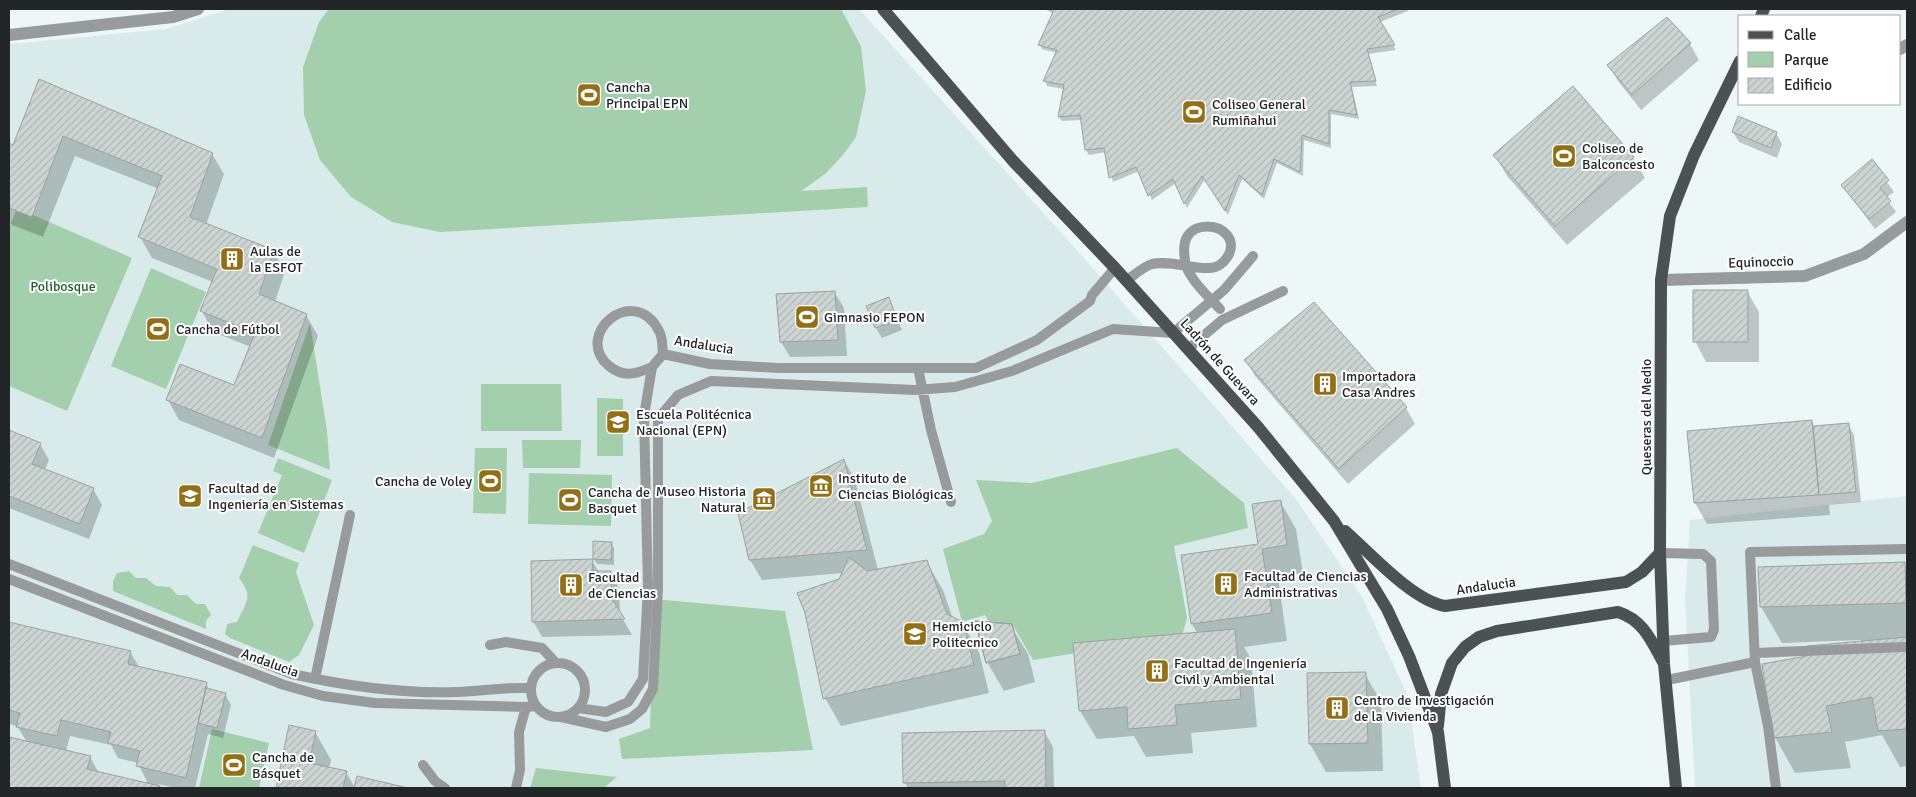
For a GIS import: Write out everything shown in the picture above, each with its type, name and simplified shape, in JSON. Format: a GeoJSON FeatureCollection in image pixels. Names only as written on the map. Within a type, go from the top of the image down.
{"type":"FeatureCollection","features":[{"type":"Feature","properties":{"kind":"main road","name":"Ladrón de Guevara"},"geometry":{"type":"LineString","coordinates":[[883,9],[1014,162],[1115,268],[1258,428],[1334,520],[1399,632],[1438,732],[1445,788]]}},
{"type":"Feature","properties":{"kind":"main road","name":"Queseras del Medio"},"geometry":{"type":"LineString","coordinates":[[1676,788],[1664,664],[1660,553],[1661,280],[1670,216],[1694,155],[1738,65]]}},
{"type":"Feature","properties":{"kind":"main road","name":"Andalucia"},"geometry":{"type":"LineString","coordinates":[[1334,520],[1414,593],[1431,603],[1444,606],[1457,606],[1626,582],[1642,572],[1660,553]]}},
{"type":"Feature","properties":{"kind":"main road"},"geometry":{"type":"LineString","coordinates":[[1438,732],[1442,694],[1452,663],[1465,647],[1490,632],[1618,612],[1637,621],[1649,635],[1664,664]]}},
{"type":"Feature","properties":{"kind":"street"},"geometry":{"type":"LineString","coordinates":[[9,35],[173,17],[198,9]]}},
{"type":"Feature","properties":{"kind":"street","name":"Equinoccio"},"geometry":{"type":"LineString","coordinates":[[1661,280],[1804,276],[1864,254],[1907,222]]}},
{"type":"Feature","properties":{"kind":"lane"},"geometry":{"type":"LineString","coordinates":[[1126,281],[1151,264],[1172,265],[1196,268],[1215,268],[1227,259],[1231,248],[1229,237],[1221,230],[1211,226],[1196,229],[1188,236],[1185,259],[1189,274],[1220,309]]}},
{"type":"Feature","properties":{"kind":"lane"},"geometry":{"type":"LineString","coordinates":[[531,706],[543,712],[606,727],[630,719],[642,709],[653,689],[658,588],[658,419],[678,395],[711,381],[922,390],[977,381],[1012,371],[1112,329],[1173,332],[1212,300],[1253,256]]}},
{"type":"Feature","properties":{"kind":"lane","name":"Andalucia"},"geometry":{"type":"LineString","coordinates":[[652,367],[663,354],[710,364],[778,368],[976,368],[1037,340],[1090,302],[1092,295],[1115,268]]}},
{"type":"Feature","properties":{"kind":"lane"},"geometry":{"type":"LineString","coordinates":[[1188,349],[1222,320],[1283,292]]}},
{"type":"Feature","properties":{"kind":"lane"},"geometry":{"type":"LineString","coordinates":[[652,367],[635,375],[617,373],[603,361],[597,344],[601,328],[615,314],[633,310],[650,318],[660,333],[663,354]]}},
{"type":"Feature","properties":{"kind":"lane"},"geometry":{"type":"LineString","coordinates":[[561,717],[578,708],[606,712],[628,702],[642,680],[648,588],[644,416],[652,367]]}},
{"type":"Feature","properties":{"kind":"lane"},"geometry":{"type":"LineString","coordinates":[[918,368],[931,430],[951,502]]}},
{"type":"Feature","properties":{"kind":"lane"},"geometry":{"type":"LineString","coordinates":[[315,679],[350,515]]}},
{"type":"Feature","properties":{"kind":"lane"},"geometry":{"type":"LineString","coordinates":[[1776,788],[1756,657],[1750,552],[1907,549]]}},
{"type":"Feature","properties":{"kind":"lane"},"geometry":{"type":"LineString","coordinates":[[1660,553],[1704,554],[1708,556],[1711,561],[1714,630],[1711,637],[1663,641]]}},
{"type":"Feature","properties":{"kind":"lane","name":"Andalucia"},"geometry":{"type":"LineString","coordinates":[[9,564],[292,674],[376,689],[457,692],[530,688]]}},
{"type":"Feature","properties":{"kind":"lane","name":"Andalucia"},"geometry":{"type":"LineString","coordinates":[[9,579],[284,685],[323,696],[376,703],[531,706]]}},
{"type":"Feature","properties":{"kind":"lane"},"geometry":{"type":"LineString","coordinates":[[490,645],[506,642],[542,648],[554,662]]}},
{"type":"Feature","properties":{"kind":"lane"},"geometry":{"type":"LineString","coordinates":[[1667,680],[1756,657],[1905,647]]}},
{"type":"Feature","properties":{"kind":"lane"},"geometry":{"type":"LineString","coordinates":[[516,788],[520,770],[519,732],[531,706],[530,688],[538,671],[554,662],[564,663],[580,673],[585,691],[578,708]]}},
{"type":"Feature","properties":{"kind":"lane"},"geometry":{"type":"LineString","coordinates":[[423,765],[435,781],[445,788]]}},
{"type":"Feature","properties":{"kind":"shaded area","name":"Escuela Politécnica Nacional (EPN)"},"geometry":{"type":"Polygon","coordinates":[[[229,9],[859,9],[1076,249],[1296,499],[1361,595],[1408,696],[1421,788],[9,788],[9,44],[167,29],[229,9]]]}},
{"type":"Feature","properties":{"kind":"shaded area"},"geometry":{"type":"Polygon","coordinates":[[[1907,496],[1907,788],[1695,788],[1685,599],[1690,520],[1907,496]]]}},
{"type":"Feature","properties":{"kind":"green space"},"geometry":{"type":"Polygon","coordinates":[[[329,9],[841,9],[861,46],[866,91],[856,137],[843,155],[825,174],[801,191],[867,187],[868,207],[440,232],[392,222],[351,197],[320,160],[304,115],[303,67],[319,22],[329,9]]]}},
{"type":"Feature","properties":{"kind":"green space","name":"Polibosque"},"geometry":{"type":"Polygon","coordinates":[[[17,208],[132,258],[67,411],[9,386],[9,228],[17,208]]]}},
{"type":"Feature","properties":{"kind":"green space","name":"Cancha de Fútbol"},"geometry":{"type":"Polygon","coordinates":[[[151,268],[206,292],[166,389],[111,366],[151,268]]]}},
{"type":"Feature","properties":{"kind":"green space"},"geometry":{"type":"Polygon","coordinates":[[[310,323],[327,431],[330,470],[268,445],[310,323]]]}},
{"type":"Feature","properties":{"kind":"green space"},"geometry":{"type":"Polygon","coordinates":[[[481,384],[561,384],[562,431],[481,431],[481,384]]]}},
{"type":"Feature","properties":{"kind":"green space"},"geometry":{"type":"Polygon","coordinates":[[[597,398],[623,399],[623,456],[597,456],[597,398]]]}},
{"type":"Feature","properties":{"kind":"green space"},"geometry":{"type":"Polygon","coordinates":[[[522,440],[581,440],[580,468],[523,468],[522,440]]]}},
{"type":"Feature","properties":{"kind":"green space","name":"Cancha de Voley"},"geometry":{"type":"Polygon","coordinates":[[[475,448],[507,448],[506,514],[473,513],[475,448]]]}},
{"type":"Feature","properties":{"kind":"green space"},"geometry":{"type":"Polygon","coordinates":[[[1177,448],[1244,503],[1248,528],[1174,546],[1187,618],[1182,636],[1033,660],[1012,624],[989,622],[985,615],[962,622],[943,549],[984,534],[992,521],[976,480],[1032,483],[1177,448]]]}},
{"type":"Feature","properties":{"kind":"green space"},"geometry":{"type":"Polygon","coordinates":[[[278,458],[332,480],[304,553],[258,533],[282,475],[273,471],[278,458]]]}},
{"type":"Feature","properties":{"kind":"green space","name":"Cancha de Basquet"},"geometry":{"type":"Polygon","coordinates":[[[529,473],[612,475],[611,526],[528,524],[529,473]]]}},
{"type":"Feature","properties":{"kind":"green space"},"geometry":{"type":"Polygon","coordinates":[[[253,545],[299,563],[296,572],[314,625],[299,655],[289,662],[230,638],[225,634],[227,624],[237,622],[246,604],[246,590],[239,578],[253,545]]]}},
{"type":"Feature","properties":{"kind":"green space"},"geometry":{"type":"Polygon","coordinates":[[[129,571],[136,578],[146,578],[156,586],[170,587],[177,595],[187,595],[196,604],[205,604],[211,615],[206,621],[206,629],[113,591],[113,581],[117,573],[129,571]]]}},
{"type":"Feature","properties":{"kind":"green space"},"geometry":{"type":"Polygon","coordinates":[[[654,599],[785,611],[813,750],[622,759],[619,739],[650,728],[654,599]]]}},
{"type":"Feature","properties":{"kind":"green space","name":"Cancha de Básquet"},"geometry":{"type":"Polygon","coordinates":[[[212,729],[269,743],[259,788],[199,788],[212,729]]]}},
{"type":"Feature","properties":{"kind":"green space"},"geometry":{"type":"Polygon","coordinates":[[[536,768],[617,777],[604,788],[530,788],[536,768]]]}},
{"type":"Feature","properties":{"kind":"building","name":"Coliseo General Rumiñahui"},"geometry":{"type":"Polygon","coordinates":[[[1049,9],[1398,9],[1378,17],[1395,45],[1367,49],[1376,81],[1350,82],[1357,115],[1329,110],[1329,144],[1302,135],[1300,172],[1274,159],[1262,195],[1239,175],[1225,211],[1202,176],[1184,204],[1173,179],[1148,196],[1136,167],[1109,178],[1104,148],[1085,150],[1080,115],[1058,117],[1064,85],[1043,81],[1057,50],[1038,45],[1053,12],[1049,9]]]}},
{"type":"Feature","properties":{"kind":"building"},"geometry":{"type":"Polygon","coordinates":[[[1667,17],[1691,43],[1632,95],[1607,65],[1667,17]]]}},
{"type":"Feature","properties":{"kind":"building","name":"Aulas de la ESFOT"},"geometry":{"type":"Polygon","coordinates":[[[39,79],[213,153],[190,217],[274,250],[259,294],[307,314],[262,438],[166,400],[180,364],[234,385],[255,333],[200,311],[217,269],[138,237],[162,176],[63,136],[32,217],[9,208],[9,143],[13,145],[39,79]]]}},
{"type":"Feature","properties":{"kind":"building","name":"Coliseo de Balconcesto"},"geometry":{"type":"Polygon","coordinates":[[[1573,86],[1634,157],[1555,226],[1493,155],[1573,86]]]}},
{"type":"Feature","properties":{"kind":"building"},"geometry":{"type":"Polygon","coordinates":[[[1738,116],[1777,132],[1771,148],[1732,132],[1738,116]]]}},
{"type":"Feature","properties":{"kind":"building"},"geometry":{"type":"Polygon","coordinates":[[[1872,159],[1889,180],[1880,188],[1891,201],[1869,219],[1841,185],[1872,159]]]}},
{"type":"Feature","properties":{"kind":"building"},"geometry":{"type":"Polygon","coordinates":[[[1693,290],[1748,290],[1748,342],[1693,342],[1693,290]]]}},
{"type":"Feature","properties":{"kind":"building","name":"Gimnasio FEPON"},"geometry":{"type":"Polygon","coordinates":[[[835,291],[838,340],[780,342],[776,294],[835,291]]]}},
{"type":"Feature","properties":{"kind":"building"},"geometry":{"type":"Polygon","coordinates":[[[889,297],[897,320],[875,328],[866,306],[889,297]]]}},
{"type":"Feature","properties":{"kind":"building","name":"Importadora Casa Andres"},"geometry":{"type":"Polygon","coordinates":[[[1314,302],[1407,407],[1339,469],[1244,360],[1314,302]]]}},
{"type":"Feature","properties":{"kind":"building"},"geometry":{"type":"Polygon","coordinates":[[[1812,420],[1819,495],[1694,503],[1687,431],[1812,420]]]}},
{"type":"Feature","properties":{"kind":"building"},"geometry":{"type":"Polygon","coordinates":[[[1849,423],[1856,492],[1819,495],[1813,426],[1849,423]]]}},
{"type":"Feature","properties":{"kind":"building"},"geometry":{"type":"Polygon","coordinates":[[[9,430],[41,443],[32,464],[94,488],[80,524],[9,496],[9,430]]]}},
{"type":"Feature","properties":{"kind":"building","name":"Instituto de Ciencias Biológicas"},"geometry":{"type":"Polygon","coordinates":[[[844,459],[867,550],[749,560],[738,513],[844,459]]]}},
{"type":"Feature","properties":{"kind":"building","name":"Facultad de Ciencias Administrativas"},"geometry":{"type":"Polygon","coordinates":[[[1281,500],[1287,545],[1262,549],[1272,613],[1191,624],[1181,555],[1258,544],[1252,504],[1281,500]]]}},
{"type":"Feature","properties":{"kind":"building"},"geometry":{"type":"Polygon","coordinates":[[[593,541],[612,542],[611,560],[593,559],[593,541]]]}},
{"type":"Feature","properties":{"kind":"building"},"geometry":{"type":"Polygon","coordinates":[[[849,557],[867,571],[927,560],[947,614],[963,622],[974,665],[823,699],[805,613],[797,593],[839,579],[849,557]]]}},
{"type":"Feature","properties":{"kind":"building","name":"Facultad de Ciencias"},"geometry":{"type":"Polygon","coordinates":[[[593,559],[592,571],[611,571],[611,598],[625,619],[532,622],[531,561],[593,559]]]}},
{"type":"Feature","properties":{"kind":"building"},"geometry":{"type":"Polygon","coordinates":[[[1905,562],[1906,603],[1760,607],[1758,567],[1905,562]]]}},
{"type":"Feature","properties":{"kind":"building"},"geometry":{"type":"Polygon","coordinates":[[[975,621],[1012,624],[1020,654],[986,663],[975,621]]]}},
{"type":"Feature","properties":{"kind":"building"},"geometry":{"type":"Polygon","coordinates":[[[975,621],[1012,624],[1020,654],[986,663],[975,621]]]}},
{"type":"Feature","properties":{"kind":"building"},"geometry":{"type":"Polygon","coordinates":[[[9,622],[131,651],[128,664],[207,682],[186,778],[136,766],[140,751],[108,743],[111,732],[61,720],[57,736],[16,727],[20,713],[9,710],[9,622]]]}},
{"type":"Feature","properties":{"kind":"building","name":"Facultad de Ingeniería Civil y Ambiental"},"geometry":{"type":"Polygon","coordinates":[[[1235,629],[1241,699],[1175,705],[1177,725],[1128,729],[1127,707],[1079,711],[1073,643],[1235,629]]]}},
{"type":"Feature","properties":{"kind":"building"},"geometry":{"type":"Polygon","coordinates":[[[1907,637],[1907,729],[1878,731],[1872,697],[1826,706],[1832,732],[1773,738],[1762,664],[1807,656],[1807,646],[1907,637]]]}},
{"type":"Feature","properties":{"kind":"building","name":"Centro de Investigación de la Vivienda"},"geometry":{"type":"Polygon","coordinates":[[[1366,672],[1368,743],[1309,744],[1307,673],[1366,672]]]}},
{"type":"Feature","properties":{"kind":"building"},"geometry":{"type":"Polygon","coordinates":[[[206,688],[226,693],[217,728],[198,723],[206,688]]]}},
{"type":"Feature","properties":{"kind":"building"},"geometry":{"type":"Polygon","coordinates":[[[289,725],[316,731],[309,763],[347,771],[343,788],[276,788],[289,725]]]}},
{"type":"Feature","properties":{"kind":"building"},"geometry":{"type":"Polygon","coordinates":[[[1045,730],[1046,788],[1005,788],[1005,781],[903,783],[902,733],[1045,730]]]}},
{"type":"Feature","properties":{"kind":"building"},"geometry":{"type":"Polygon","coordinates":[[[9,737],[91,756],[87,769],[160,786],[160,788],[9,788],[9,737]]]}},
{"type":"Feature","properties":{"kind":"building"},"geometry":{"type":"Polygon","coordinates":[[[357,776],[408,788],[354,788],[357,776]]]}},
{"type":"Feature","properties":{"kind":"place","name":"Cancha Principal EPN"},"geometry":{"type":"Point","coordinates":[589,95]}},
{"type":"Feature","properties":{"kind":"place","name":"Coliseo General Rumiñahui"},"geometry":{"type":"Point","coordinates":[1194,112]}},
{"type":"Feature","properties":{"kind":"place","name":"Coliseo de Balconcesto"},"geometry":{"type":"Point","coordinates":[1564,156]}},
{"type":"Feature","properties":{"kind":"place","name":"Aulas de la ESFOT"},"geometry":{"type":"Point","coordinates":[232,259]}},
{"type":"Feature","properties":{"kind":"place","name":"Gimnasio FEPON"},"geometry":{"type":"Point","coordinates":[807,317]}},
{"type":"Feature","properties":{"kind":"place","name":"Cancha de Fútbol"},"geometry":{"type":"Point","coordinates":[158,329]}},
{"type":"Feature","properties":{"kind":"place","name":"Importadora Casa Andres"},"geometry":{"type":"Point","coordinates":[1325,384]}},
{"type":"Feature","properties":{"kind":"place","name":"Escuela Politécnica Nacional (EPN)"},"geometry":{"type":"Point","coordinates":[618,422]}},
{"type":"Feature","properties":{"kind":"place","name":"Cancha de Voley"},"geometry":{"type":"Point","coordinates":[490,481]}},
{"type":"Feature","properties":{"kind":"place","name":"Instituto de Ciencias Biológicas"},"geometry":{"type":"Point","coordinates":[821,486]}},
{"type":"Feature","properties":{"kind":"place","name":"Facultad de Ingeniería en Sistemas"},"geometry":{"type":"Point","coordinates":[190,496]}},
{"type":"Feature","properties":{"kind":"place","name":"Museo Historia Natural"},"geometry":{"type":"Point","coordinates":[764,499]}},
{"type":"Feature","properties":{"kind":"place","name":"Cancha de Basquet"},"geometry":{"type":"Point","coordinates":[570,500]}},
{"type":"Feature","properties":{"kind":"place","name":"Facultad de Ciencias Administrativas"},"geometry":{"type":"Point","coordinates":[1226,584]}},
{"type":"Feature","properties":{"kind":"place","name":"Facultad de Ciencias"},"geometry":{"type":"Point","coordinates":[571,585]}},
{"type":"Feature","properties":{"kind":"place","name":"Hemiciclo Politecnico"},"geometry":{"type":"Point","coordinates":[915,634]}},
{"type":"Feature","properties":{"kind":"place","name":"Facultad de Ingeniería Civil y Ambiental"},"geometry":{"type":"Point","coordinates":[1157,671]}},
{"type":"Feature","properties":{"kind":"place","name":"Centro de Investigación de la Vivienda"},"geometry":{"type":"Point","coordinates":[1337,708]}},
{"type":"Feature","properties":{"kind":"place","name":"Cancha de Básquet"},"geometry":{"type":"Point","coordinates":[234,765]}}]}
